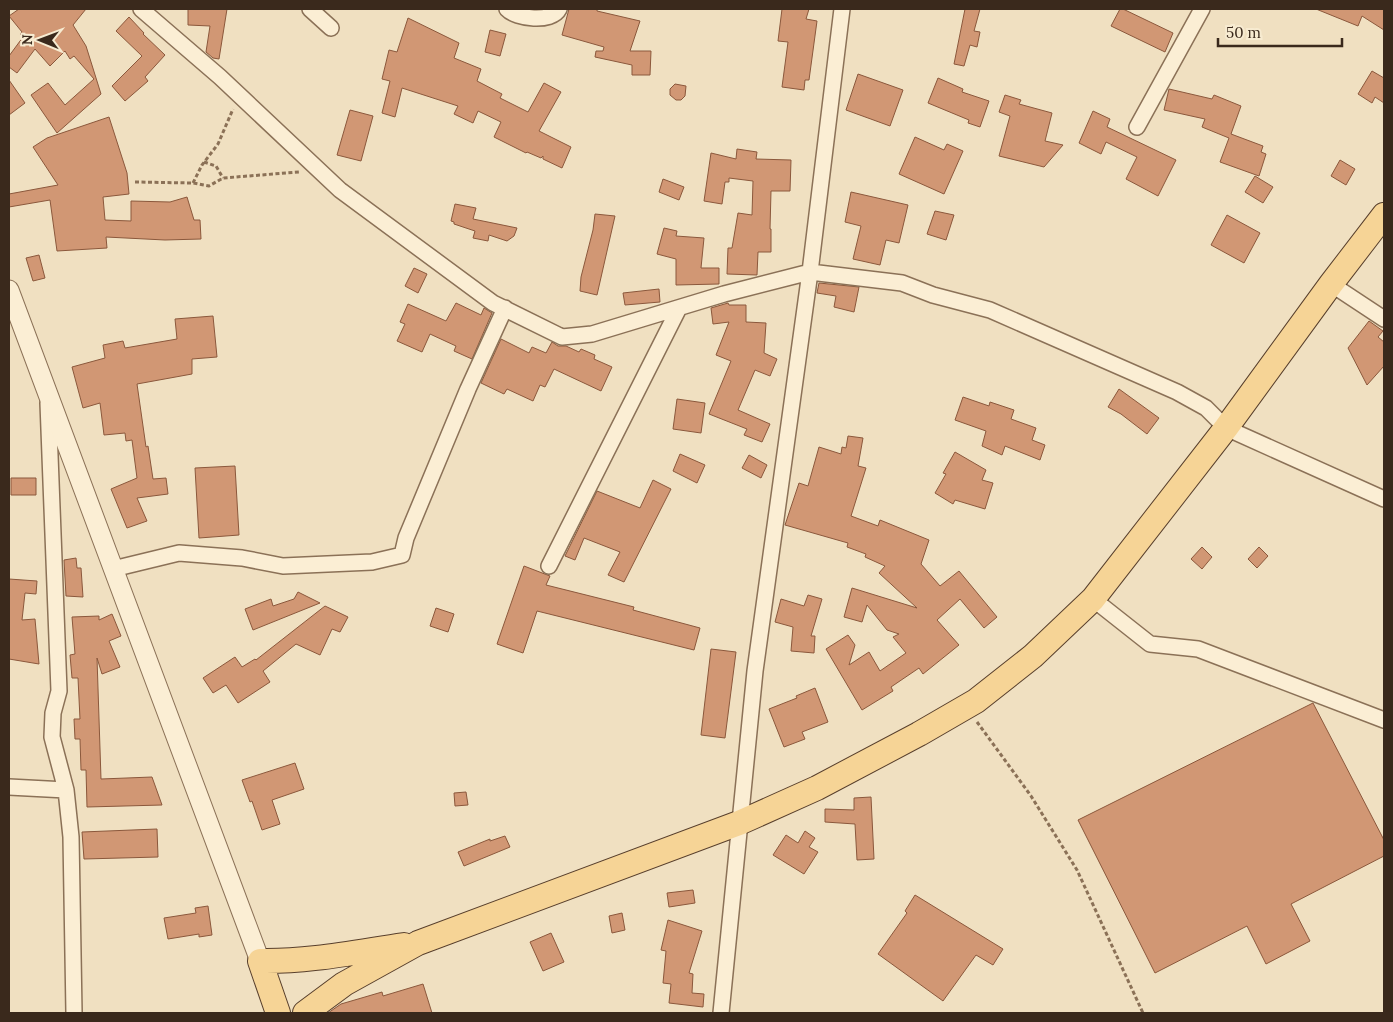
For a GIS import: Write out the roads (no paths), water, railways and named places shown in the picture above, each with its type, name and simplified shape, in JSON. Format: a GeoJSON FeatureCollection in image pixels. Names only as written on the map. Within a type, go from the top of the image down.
{"type":"FeatureCollection","features":[{"type":"Feature","properties":{"kind":"main road"},"geometry":{"type":"LineString","coordinates":[[305,1013],[344,984],[418,944],[739,823],[817,788],[919,734],[976,701],[1033,656],[1093,599],[1226,428],[1384,215]]}},
{"type":"Feature","properties":{"kind":"main road"},"geometry":{"type":"LineString","coordinates":[[278,1013],[260,962],[279,962],[418,944]]}},
{"type":"Feature","properties":{"kind":"street"},"geometry":{"type":"LineString","coordinates":[[141,9],[355,201],[493,303],[562,337],[592,334],[753,286],[810,272],[902,283],[934,295],[990,310],[1177,392],[1206,408],[1226,428],[1384,499]]}},
{"type":"Feature","properties":{"kind":"street"},"geometry":{"type":"LineString","coordinates":[[310,9],[331,28]]}},
{"type":"Feature","properties":{"kind":"street"},"geometry":{"type":"LineString","coordinates":[[506,9],[510,13],[522,16],[546,18],[557,13],[559,9]]}},
{"type":"Feature","properties":{"kind":"street"},"geometry":{"type":"LineString","coordinates":[[721,1013],[755,670],[810,272],[842,9]]}},
{"type":"Feature","properties":{"kind":"street"},"geometry":{"type":"LineString","coordinates":[[1137,127],[1202,9]]}},
{"type":"Feature","properties":{"kind":"street"},"geometry":{"type":"LineString","coordinates":[[1331,284],[1384,319]]}},
{"type":"Feature","properties":{"kind":"street"},"geometry":{"type":"LineString","coordinates":[[9,290],[260,962]]}},
{"type":"Feature","properties":{"kind":"street"},"geometry":{"type":"LineString","coordinates":[[113,569],[179,553],[242,558],[283,566],[372,562],[402,555],[409,529],[468,389],[505,308]]}},
{"type":"Feature","properties":{"kind":"street"},"geometry":{"type":"LineString","coordinates":[[549,566],[679,308]]}},
{"type":"Feature","properties":{"kind":"street"},"geometry":{"type":"LineString","coordinates":[[47,390],[59,690],[53,713],[52,737],[66,790],[71,837],[74,1013]]}},
{"type":"Feature","properties":{"kind":"street"},"geometry":{"type":"LineString","coordinates":[[1093,599],[1150,644],[1198,648],[1384,720]]}},
{"type":"Feature","properties":{"kind":"street"},"geometry":{"type":"LineString","coordinates":[[9,787],[66,790]]}}]}
